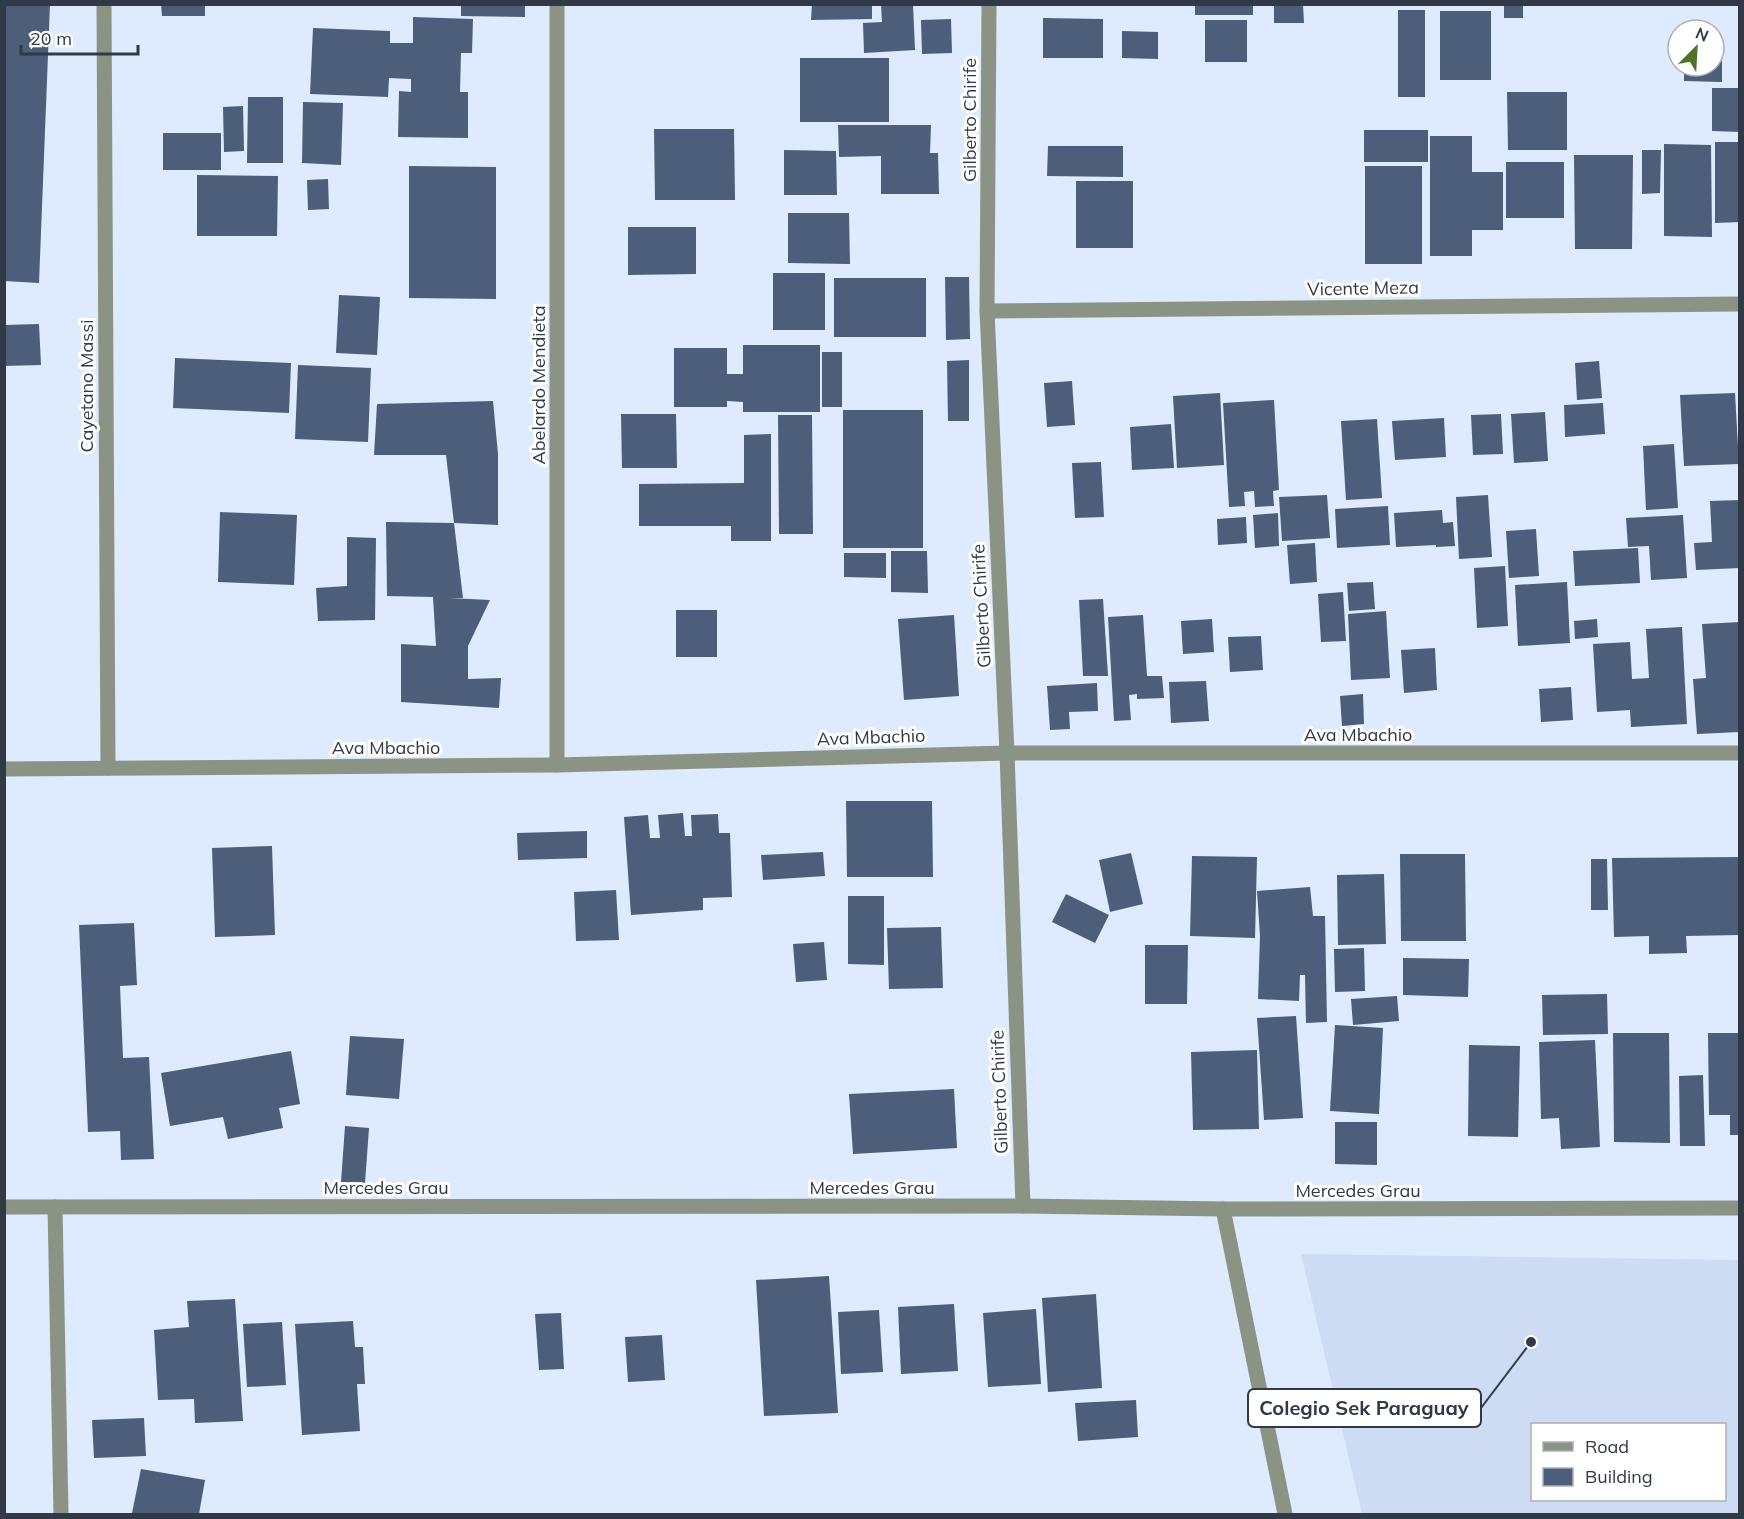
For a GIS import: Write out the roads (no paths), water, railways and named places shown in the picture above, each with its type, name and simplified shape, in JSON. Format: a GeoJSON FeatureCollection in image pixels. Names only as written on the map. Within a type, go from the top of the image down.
{"type":"FeatureCollection","features":[{"type":"Feature","properties":{"kind":"street","name":"Cayetano Massi"},"geometry":{"type":"LineString","coordinates":[[104,4],[108,768]]}},
{"type":"Feature","properties":{"kind":"street","name":"Abelardo Mendieta"},"geometry":{"type":"LineString","coordinates":[[557,4],[557,765]]}},
{"type":"Feature","properties":{"kind":"street","name":"Gilberto Chirife"},"geometry":{"type":"LineString","coordinates":[[989,4],[987,311],[1007,753],[1023,1206]]}},
{"type":"Feature","properties":{"kind":"street","name":"Vicente Meza"},"geometry":{"type":"LineString","coordinates":[[987,311],[1740,304]]}},
{"type":"Feature","properties":{"kind":"street","name":"Ava Mbachio"},"geometry":{"type":"LineString","coordinates":[[4,769],[557,765],[1007,753],[1740,753]]}},
{"type":"Feature","properties":{"kind":"street","name":"Mercedes Grau"},"geometry":{"type":"LineString","coordinates":[[4,1207],[1740,1208]]}},
{"type":"Feature","properties":{"kind":"street"},"geometry":{"type":"LineString","coordinates":[[54,1207],[61,1515]]}},
{"type":"Feature","properties":{"kind":"street"},"geometry":{"type":"LineString","coordinates":[[1223,1209],[1285,1515]]}},
{"type":"Feature","properties":{"kind":"place","name":"Colegio Sek Paraguay"},"geometry":{"type":"Point","coordinates":[1531,1342]}}]}
